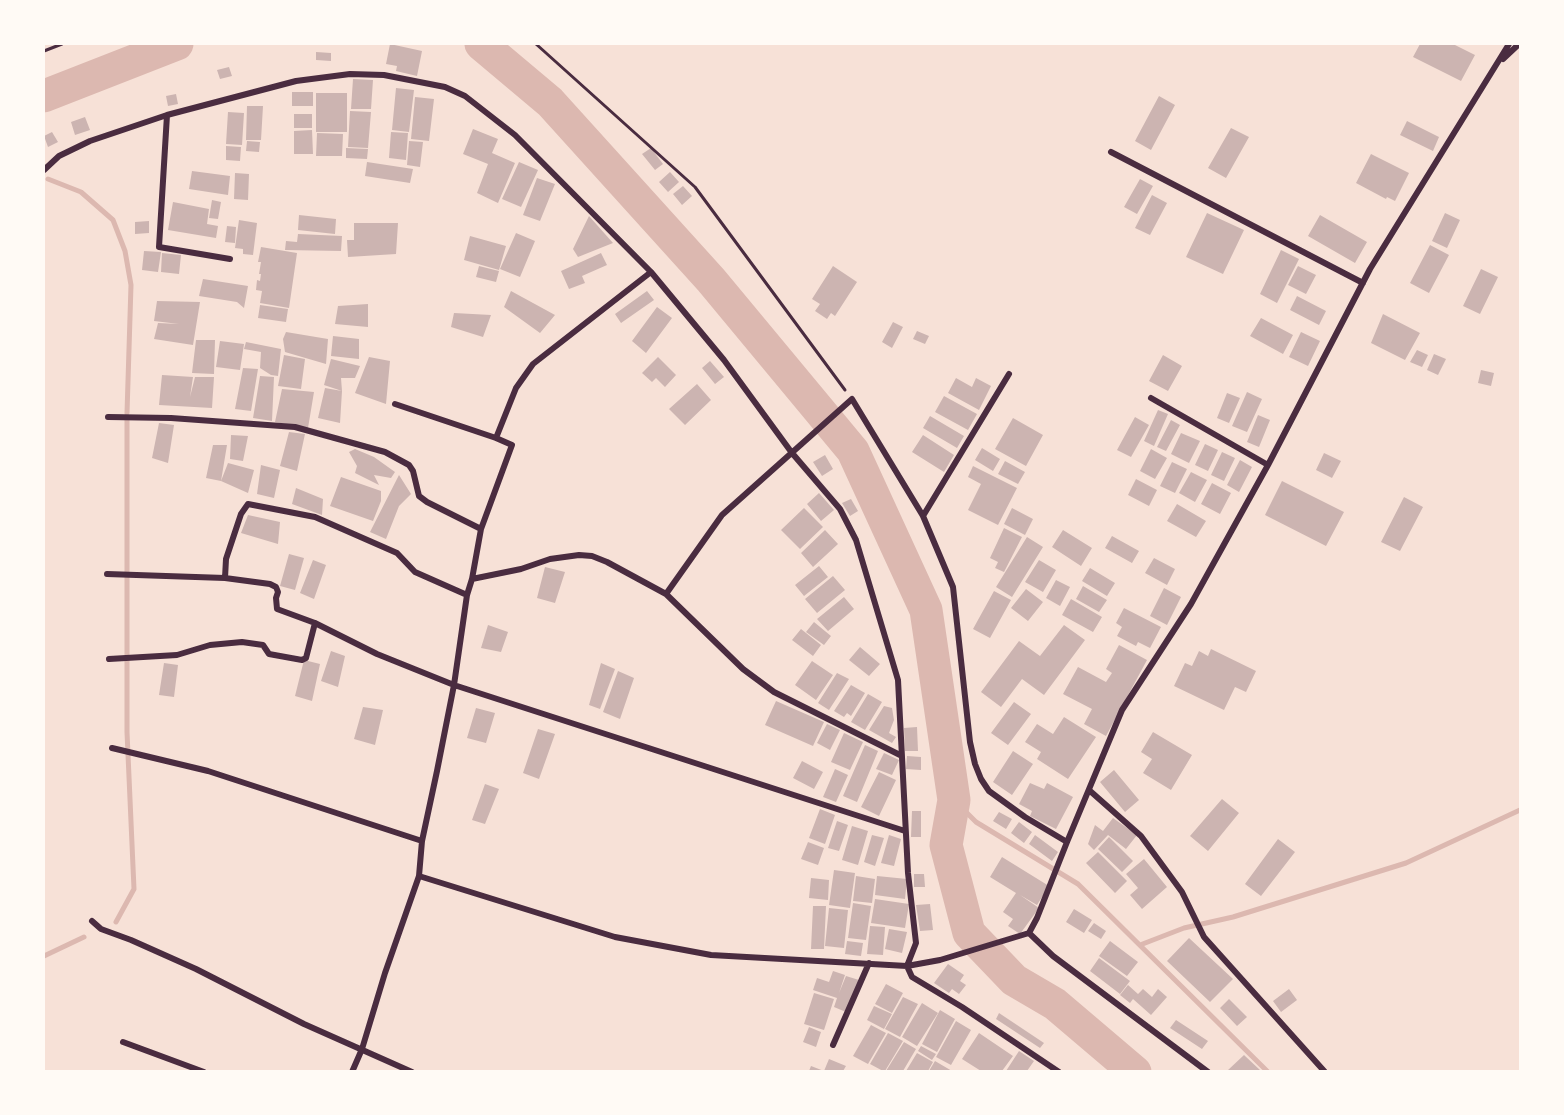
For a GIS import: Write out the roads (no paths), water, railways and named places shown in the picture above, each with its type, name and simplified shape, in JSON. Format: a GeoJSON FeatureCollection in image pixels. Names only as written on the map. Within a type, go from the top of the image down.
{"type":"FeatureCollection","features":[{"type":"Feature","properties":{"kind":"street"},"geometry":{"type":"LineString","coordinates":[[419,876],[615,938],[711,956],[907,966],[940,960],[1029,933],[1122,710],[1191,604],[1268,465],[1363,283],[1509,44]]}},
{"type":"Feature","properties":{"kind":"street"},"geometry":{"type":"LineString","coordinates":[[1498,63],[1519,44]]}},
{"type":"Feature","properties":{"kind":"street"},"geometry":{"type":"LineString","coordinates":[[44,170],[59,156],[90,141],[167,115],[296,81],[350,74],[384,75],[445,87],[465,96],[515,135],[651,272],[724,360],[792,453],[840,509],[856,540],[898,680],[905,831],[916,943],[907,966],[912,977],[1059,1071]]}},
{"type":"Feature","properties":{"kind":"street"},"geometry":{"type":"LineString","coordinates":[[167,115],[159,247],[230,259]]}},
{"type":"Feature","properties":{"kind":"street"},"geometry":{"type":"LineString","coordinates":[[1111,152],[1363,283]]}},
{"type":"Feature","properties":{"kind":"street"},"geometry":{"type":"LineString","coordinates":[[496,438],[516,388],[533,363],[651,272]]}},
{"type":"Feature","properties":{"kind":"street"},"geometry":{"type":"LineString","coordinates":[[923,516],[1009,374]]}},
{"type":"Feature","properties":{"kind":"street"},"geometry":{"type":"LineString","coordinates":[[1151,398],[1268,465]]}},
{"type":"Feature","properties":{"kind":"street"},"geometry":{"type":"LineString","coordinates":[[666,594],[722,515],[852,399],[923,516],[953,587],[970,742],[981,779],[989,791],[1025,818],[1066,842]]}},
{"type":"Feature","properties":{"kind":"street"},"geometry":{"type":"LineString","coordinates":[[352,1071],[362,1049],[385,973],[419,876],[422,841],[454,685],[467,594],[481,529],[512,445],[395,404]]}},
{"type":"Feature","properties":{"kind":"street"},"geometry":{"type":"LineString","coordinates":[[108,417],[171,418],[295,427],[385,452],[410,465],[414,471],[419,496],[481,529]]}},
{"type":"Feature","properties":{"kind":"street"},"geometry":{"type":"LineString","coordinates":[[225,578],[226,559],[241,514],[248,504],[315,517],[397,553],[415,572],[467,594]]}},
{"type":"Feature","properties":{"kind":"street"},"geometry":{"type":"LineString","coordinates":[[472,579],[521,569],[550,559],[579,555],[591,556],[607,562],[666,594],[743,669],[774,692],[900,755]]}},
{"type":"Feature","properties":{"kind":"street"},"geometry":{"type":"LineString","coordinates":[[107,574],[135,573],[225,578],[270,584],[276,587],[278,592],[277,609],[315,623],[377,654],[454,685],[905,831]]}},
{"type":"Feature","properties":{"kind":"street"},"geometry":{"type":"LineString","coordinates":[[109,660],[177,656],[210,645],[242,642],[263,645],[269,654],[302,660],[306,658],[315,623]]}},
{"type":"Feature","properties":{"kind":"street"},"geometry":{"type":"LineString","coordinates":[[111,748],[208,771],[422,841]]}},
{"type":"Feature","properties":{"kind":"street"},"geometry":{"type":"LineString","coordinates":[[1089,790],[1141,836],[1182,892],[1204,938],[1325,1071]]}},
{"type":"Feature","properties":{"kind":"street"},"geometry":{"type":"LineString","coordinates":[[92,921],[101,929],[196,969],[304,1024],[412,1071]]}},
{"type":"Feature","properties":{"kind":"street"},"geometry":{"type":"LineString","coordinates":[[1029,933],[1053,956],[1208,1071]]}},
{"type":"Feature","properties":{"kind":"street"},"geometry":{"type":"LineString","coordinates":[[833,1045],[869,963]]}},
{"type":"Feature","properties":{"kind":"street"},"geometry":{"type":"LineString","coordinates":[[123,1042],[204,1071]]}},
{"type":"Feature","properties":{"kind":"waterway"},"geometry":{"type":"LineString","coordinates":[[44,96],[177,44]]}},
{"type":"Feature","properties":{"kind":"waterway"},"geometry":{"type":"LineString","coordinates":[[481,44],[550,102],[711,280],[853,451],[926,610],[954,800],[946,845],[969,933],[1014,980],[1055,1004],[1135,1072]]}},
{"type":"Feature","properties":{"kind":"waterway"},"geometry":{"type":"LineString","coordinates":[[48,179],[81,192],[113,220],[125,251],[131,285],[127,413]]}},
{"type":"Feature","properties":{"kind":"waterway"},"geometry":{"type":"LineString","coordinates":[[116,922],[134,889],[127,732],[127,420]]}},
{"type":"Feature","properties":{"kind":"waterway"},"geometry":{"type":"LineString","coordinates":[[954,800],[976,822],[1078,884],[1268,1072]]}},
{"type":"Feature","properties":{"kind":"waterway"},"geometry":{"type":"LineString","coordinates":[[1140,945],[1184,928],[1233,917],[1406,863],[1520,810]]}},
{"type":"Feature","properties":{"kind":"waterway"},"geometry":{"type":"LineString","coordinates":[[44,956],[84,937]]}}]}
